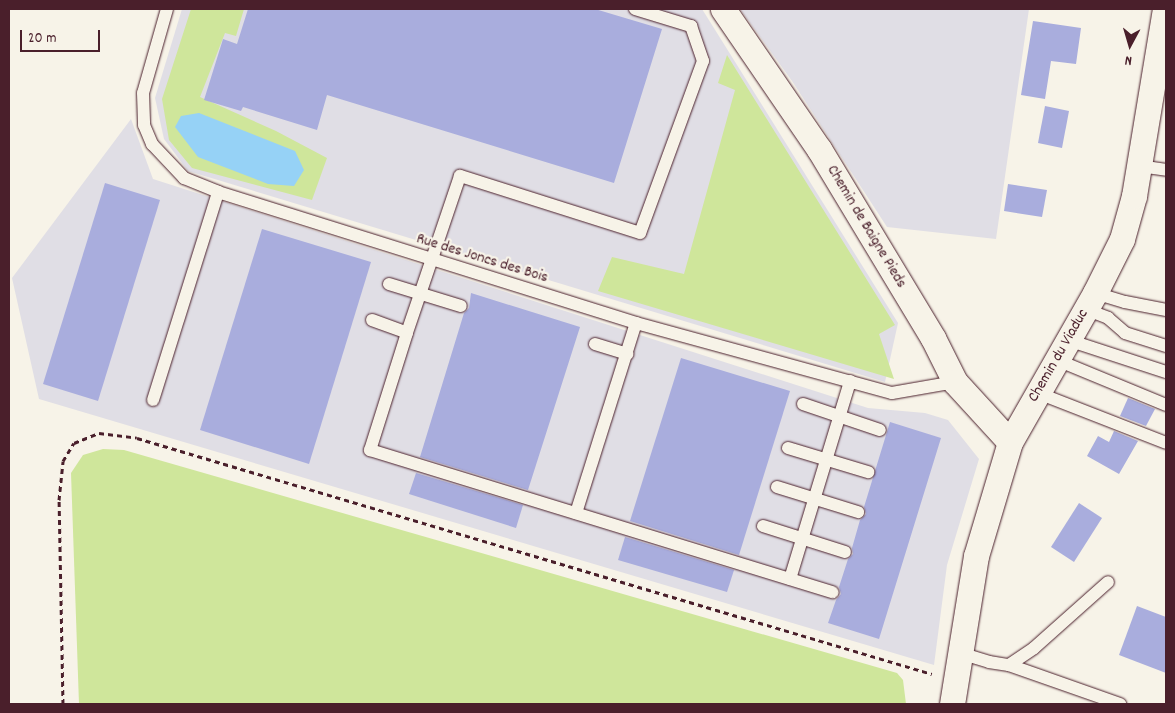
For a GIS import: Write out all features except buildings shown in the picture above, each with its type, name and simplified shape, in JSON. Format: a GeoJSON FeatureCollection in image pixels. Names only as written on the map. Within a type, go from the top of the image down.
{"type":"FeatureCollection","features":[{"type":"Feature","properties":{"kind":"street","name":"Chemin de Baigne Pieds"},"geometry":{"type":"LineString","coordinates":[[723,9],[819,149],[933,338],[955,382],[1010,442]]}},
{"type":"Feature","properties":{"kind":"street","name":"Chemin du Viaduc"},"geometry":{"type":"LineString","coordinates":[[952,704],[976,556],[1010,442],[1090,301],[1122,239],[1134,196],[1160,72],[1166,9]]}},
{"type":"Feature","properties":{"kind":"lane","name":"Rue des Joncs des Bois"},"geometry":{"type":"LineString","coordinates":[[167,9],[143,93],[144,125],[152,144],[184,178],[218,192],[431,261],[636,323],[892,393],[955,382]]}},
{"type":"Feature","properties":{"kind":"lane"},"geometry":{"type":"LineString","coordinates":[[635,9],[691,26],[703,61],[640,233],[460,176],[370,450],[833,592]]}},
{"type":"Feature","properties":{"kind":"lane"},"geometry":{"type":"LineString","coordinates":[[1139,166],[1166,170]]}},
{"type":"Feature","properties":{"kind":"lane"},"geometry":{"type":"LineString","coordinates":[[153,400],[218,192]]}},
{"type":"Feature","properties":{"kind":"lane"},"geometry":{"type":"LineString","coordinates":[[389,284],[461,306]]}},
{"type":"Feature","properties":{"kind":"lane"},"geometry":{"type":"LineString","coordinates":[[1090,301],[1124,302],[1166,310]]}},
{"type":"Feature","properties":{"kind":"lane"},"geometry":{"type":"LineString","coordinates":[[1090,301],[1126,333],[1166,346]]}},
{"type":"Feature","properties":{"kind":"lane"},"geometry":{"type":"LineString","coordinates":[[372,320],[407,333]]}},
{"type":"Feature","properties":{"kind":"lane"},"geometry":{"type":"LineString","coordinates":[[576,513],[636,323]]}},
{"type":"Feature","properties":{"kind":"lane"},"geometry":{"type":"LineString","coordinates":[[595,344],[627,354]]}},
{"type":"Feature","properties":{"kind":"lane"},"geometry":{"type":"LineString","coordinates":[[1062,350],[1166,372]]}},
{"type":"Feature","properties":{"kind":"lane"},"geometry":{"type":"LineString","coordinates":[[1062,350],[1166,405]]}},
{"type":"Feature","properties":{"kind":"lane"},"geometry":{"type":"LineString","coordinates":[[790,578],[850,381]]}},
{"type":"Feature","properties":{"kind":"lane"},"geometry":{"type":"LineString","coordinates":[[1038,393],[1166,443]]}},
{"type":"Feature","properties":{"kind":"lane"},"geometry":{"type":"LineString","coordinates":[[803,404],[839,418],[880,430]]}},
{"type":"Feature","properties":{"kind":"lane"},"geometry":{"type":"LineString","coordinates":[[788,448],[868,472]]}},
{"type":"Feature","properties":{"kind":"lane"},"geometry":{"type":"LineString","coordinates":[[777,486],[858,512]]}},
{"type":"Feature","properties":{"kind":"lane"},"geometry":{"type":"LineString","coordinates":[[763,526],[845,552]]}},
{"type":"Feature","properties":{"kind":"lane"},"geometry":{"type":"LineString","coordinates":[[1009,665],[1034,648],[1108,582]]}},
{"type":"Feature","properties":{"kind":"lane"},"geometry":{"type":"LineString","coordinates":[[960,653],[988,662],[1009,665],[1120,704]]}},
{"type":"Feature","properties":{"kind":"path"},"geometry":{"type":"LineString","coordinates":[[63,704],[59,500],[62,461],[74,443],[99,433],[137,438],[937,676]]}},
{"type":"Feature","properties":{"kind":"shaded area"},"geometry":{"type":"Polygon","coordinates":[[[182,9],[702,9],[898,323],[885,382],[188,171],[164,139],[155,98],[182,9]]]}},
{"type":"Feature","properties":{"kind":"shaded area"},"geometry":{"type":"Polygon","coordinates":[[[740,9],[1029,9],[996,239],[887,227],[792,81],[740,9]]]}},
{"type":"Feature","properties":{"kind":"shaded area"},"geometry":{"type":"Polygon","coordinates":[[[131,119],[153,179],[868,408],[925,413],[948,420],[979,459],[947,565],[934,665],[39,399],[12,278],[131,119]]]}},
{"type":"Feature","properties":{"kind":"green space"},"geometry":{"type":"Polygon","coordinates":[[[191,9],[244,9],[236,36],[225,33],[200,97],[276,131],[327,158],[312,200],[192,168],[169,140],[162,99],[191,9]]]}},
{"type":"Feature","properties":{"kind":"green space"},"geometry":{"type":"Polygon","coordinates":[[[727,55],[895,325],[879,334],[894,379],[598,291],[612,257],[684,274],[735,90],[718,83],[727,55]]]}},
{"type":"Feature","properties":{"kind":"green space"},"geometry":{"type":"Polygon","coordinates":[[[103,449],[124,450],[897,673],[903,680],[906,704],[79,704],[71,473],[83,455],[103,449]]]}},
{"type":"Feature","properties":{"kind":"water"},"geometry":{"type":"Polygon","coordinates":[[[199,113],[295,151],[304,170],[294,186],[268,184],[198,157],[175,127],[181,116],[199,113]]]}}]}
